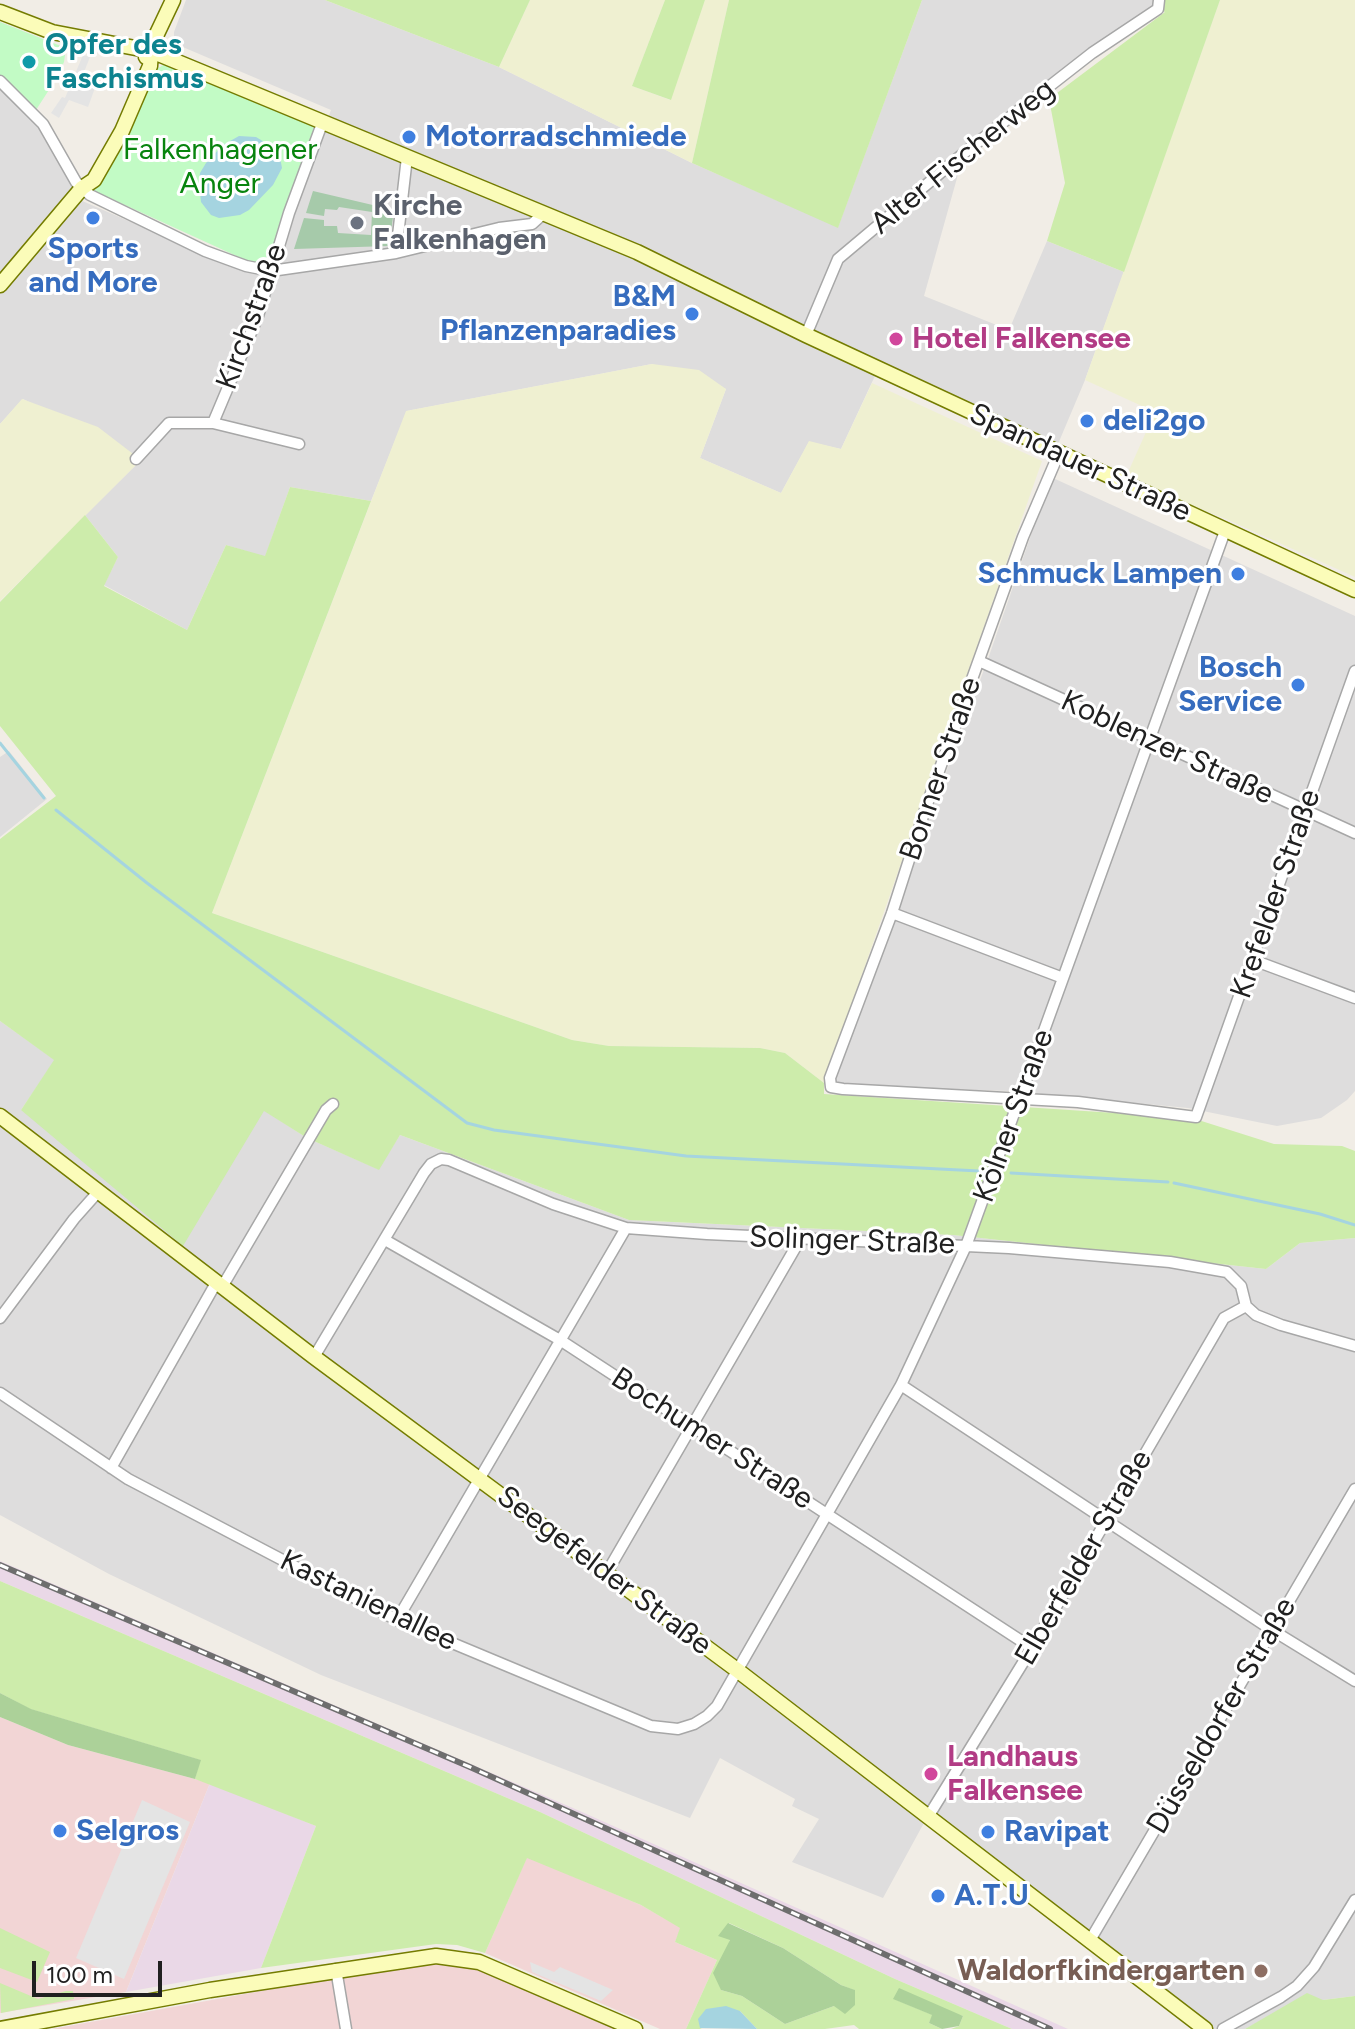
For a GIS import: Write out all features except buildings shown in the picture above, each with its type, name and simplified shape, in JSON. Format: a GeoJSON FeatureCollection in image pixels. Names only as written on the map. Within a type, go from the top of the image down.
{"type":"FeatureCollection","features":[{"type":"Feature","properties":{"kind":"street"},"geometry":{"type":"LineString","coordinates":[[0,285],[82,188],[94,180],[122,131],[150,66],[151,51],[173,0]]}},
{"type":"Feature","properties":{"kind":"street","name":"Alter Fischerweg"},"geometry":{"type":"LineString","coordinates":[[806,335],[838,259],[964,153],[1158,4]]}},
{"type":"Feature","properties":{"kind":"street","name":"Spandauer Straße"},"geometry":{"type":"LineString","coordinates":[[0,12],[63,35],[151,51],[637,252],[806,335],[1355,590]]}},
{"type":"Feature","properties":{"kind":"street"},"geometry":{"type":"LineString","coordinates":[[0,81],[43,124],[82,188],[127,214],[205,251],[246,266],[271,271],[396,253],[499,228],[532,224],[543,214]]}},
{"type":"Feature","properties":{"kind":"street","name":"Kirchstraße"},"geometry":{"type":"LineString","coordinates":[[213,423],[258,316],[323,121]]}},
{"type":"Feature","properties":{"kind":"street"},"geometry":{"type":"LineString","coordinates":[[396,253],[407,157]]}},
{"type":"Feature","properties":{"kind":"street"},"geometry":{"type":"LineString","coordinates":[[136,459],[169,423],[213,423],[299,444]]}},
{"type":"Feature","properties":{"kind":"street","name":"Bonner Straße"},"geometry":{"type":"LineString","coordinates":[[1021,1099],[831,1087],[830,1078],[892,913],[1023,537],[1059,453]]}},
{"type":"Feature","properties":{"kind":"street","name":"Kölner Straße"},"geometry":{"type":"LineString","coordinates":[[737,1670],[901,1385],[966,1246],[1225,531]]}},
{"type":"Feature","properties":{"kind":"street","name":"Koblenzer Straße"},"geometry":{"type":"LineString","coordinates":[[979,661],[1355,833]]}},
{"type":"Feature","properties":{"kind":"street","name":"Krefelder Straße"},"geometry":{"type":"LineString","coordinates":[[1021,1099],[1143,1108],[1196,1117],[1355,671]]}},
{"type":"Feature","properties":{"kind":"street"},"geometry":{"type":"LineString","coordinates":[[892,913],[1063,978]]}},
{"type":"Feature","properties":{"kind":"street"},"geometry":{"type":"LineString","coordinates":[[1253,960],[1355,998]]}},
{"type":"Feature","properties":{"kind":"street"},"geometry":{"type":"LineString","coordinates":[[111,1468],[219,1285],[326,1110],[333,1104]]}},
{"type":"Feature","properties":{"kind":"street","name":"Seegefelder Straße"},"geometry":{"type":"LineString","coordinates":[[0,1116],[314,1357],[737,1670],[1205,2029]]}},
{"type":"Feature","properties":{"kind":"street","name":"Solinger Straße"},"geometry":{"type":"LineString","coordinates":[[385,1240],[424,1173],[431,1164],[441,1159],[553,1204],[626,1228],[1094,1254],[1227,1272],[1241,1286],[1246,1306]]}},
{"type":"Feature","properties":{"kind":"street"},"geometry":{"type":"LineString","coordinates":[[0,1318],[98,1192]]}},
{"type":"Feature","properties":{"kind":"street"},"geometry":{"type":"LineString","coordinates":[[397,1620],[626,1228]]}},
{"type":"Feature","properties":{"kind":"street"},"geometry":{"type":"LineString","coordinates":[[606,1574],[801,1238]]}},
{"type":"Feature","properties":{"kind":"street"},"geometry":{"type":"LineString","coordinates":[[314,1357],[385,1240]]}},
{"type":"Feature","properties":{"kind":"street","name":"Bochumer Straße"},"geometry":{"type":"LineString","coordinates":[[385,1240],[560,1340],[1032,1648]]}},
{"type":"Feature","properties":{"kind":"street"},"geometry":{"type":"LineString","coordinates":[[1246,1306],[1256,1315],[1281,1325],[1355,1346]]}},
{"type":"Feature","properties":{"kind":"street","name":"Elberfelder Straße"},"geometry":{"type":"LineString","coordinates":[[928,1817],[1032,1648],[1224,1318],[1246,1306]]}},
{"type":"Feature","properties":{"kind":"street"},"geometry":{"type":"LineString","coordinates":[[901,1385],[1272,1630],[1355,1681]]}},
{"type":"Feature","properties":{"kind":"street","name":"Kastanienallee"},"geometry":{"type":"LineString","coordinates":[[0,1393],[111,1468],[397,1620],[632,1719],[664,1729],[678,1729],[707,1716],[717,1706],[737,1670]]}},
{"type":"Feature","properties":{"kind":"street","name":"Düsseldorfer Straße"},"geometry":{"type":"LineString","coordinates":[[1089,1942],[1355,1489]]}},
{"type":"Feature","properties":{"kind":"street"},"geometry":{"type":"LineString","coordinates":[[1223,2029],[1297,1986],[1314,1967],[1355,1900]]}},
{"type":"Feature","properties":{"kind":"street"},"geometry":{"type":"LineString","coordinates":[[0,2029],[116,2006],[420,1956],[468,1959],[635,2029]]}},
{"type":"Feature","properties":{"kind":"street"},"geometry":{"type":"LineString","coordinates":[[336,1969],[346,2029]]}},
{"type":"Feature","properties":{"kind":"shaded area"},"geometry":{"type":"Polygon","coordinates":[[[186,0],[325,0],[499,67],[692,163],[838,227],[922,0],[1159,0],[1158,9],[964,153],[924,296],[1009,330],[1047,241],[1124,272],[1058,444],[880,365],[841,449],[809,442],[781,493],[700,458],[726,389],[652,364],[407,411],[371,501],[290,487],[265,557],[226,545],[187,630],[104,585],[118,557],[85,515],[141,460],[23,399],[0,424],[0,88],[40,126],[80,200],[205,254],[273,278],[331,110],[178,45],[174,32],[186,0]]]}},
{"type":"Feature","properties":{"kind":"shaded area"},"geometry":{"type":"Polygon","coordinates":[[[83,55],[90,57],[80,82],[95,88],[88,107],[69,100],[59,118],[51,113],[62,97],[65,98],[83,55]]]}},
{"type":"Feature","properties":{"kind":"shaded area"},"geometry":{"type":"Polygon","coordinates":[[[1053,478],[1355,616],[1355,1091],[1321,1118],[1277,1126],[1188,1108],[1010,1091],[839,1086],[833,1078],[1053,478]]]}},
{"type":"Feature","properties":{"kind":"shaded area"},"geometry":{"type":"Polygon","coordinates":[[[9,751],[47,799],[0,837],[0,757],[9,751]]]}},
{"type":"Feature","properties":{"kind":"shaded area"},"geometry":{"type":"Polygon","coordinates":[[[0,1021],[55,1060],[21,1110],[264,1110],[307,1138],[378,1169],[400,1135],[629,1220],[953,1235],[1266,1269],[1300,1243],[1355,1238],[1355,1996],[1323,2000],[1274,2014],[1245,2029],[1198,2029],[925,1821],[883,1898],[792,1862],[819,1819],[792,1806],[795,1799],[720,1758],[690,1818],[321,1675],[109,1574],[0,1515],[0,1021]]]}},
{"type":"Feature","properties":{"kind":"shaded area"},"geometry":{"type":"Polygon","coordinates":[[[0,1561],[582,1812],[1068,2029],[1012,2029],[895,1979],[540,1812],[0,1581],[0,1561]]]}},
{"type":"Feature","properties":{"kind":"shaded area"},"geometry":{"type":"Polygon","coordinates":[[[0,1717],[68,1745],[210,1783],[126,1992],[0,2013],[0,1717]]]}},
{"type":"Feature","properties":{"kind":"shaded area"},"geometry":{"type":"Polygon","coordinates":[[[210,1783],[316,1826],[261,1968],[126,1992],[210,1783]]]}},
{"type":"Feature","properties":{"kind":"shaded area"},"geometry":{"type":"Polygon","coordinates":[[[142,1800],[190,1822],[124,1979],[76,1958],[142,1800]]]}},
{"type":"Feature","properties":{"kind":"shaded area"},"geometry":{"type":"Polygon","coordinates":[[[527,1857],[641,1905],[681,1928],[675,1942],[717,1960],[686,2029],[660,2029],[485,1953],[527,1857]]]}},
{"type":"Feature","properties":{"kind":"shaded area"},"geometry":{"type":"Polygon","coordinates":[[[421,1962],[467,1964],[624,2029],[52,2029],[421,1962]]]}},
{"type":"Feature","properties":{"kind":"shaded area"},"geometry":{"type":"Polygon","coordinates":[[[530,1962],[554,1972],[560,1967],[613,1990],[601,2001],[532,1972],[530,1962]]]}},
{"type":"Feature","properties":{"kind":"green space"},"geometry":{"type":"Polygon","coordinates":[[[325,0],[530,0],[499,67],[325,0]]]}},
{"type":"Feature","properties":{"kind":"green space"},"geometry":{"type":"Polygon","coordinates":[[[530,0],[665,0],[632,86],[670,100],[705,0],[729,0],[692,163],[499,67],[530,0]]]}},
{"type":"Feature","properties":{"kind":"green space"},"geometry":{"type":"Polygon","coordinates":[[[665,0],[705,0],[671,100],[632,86],[665,0]]]}},
{"type":"Feature","properties":{"kind":"green space"},"geometry":{"type":"Polygon","coordinates":[[[729,0],[922,0],[838,228],[692,163],[729,0]]]}},
{"type":"Feature","properties":{"kind":"green space"},"geometry":{"type":"Polygon","coordinates":[[[1159,0],[1220,0],[1124,272],[1047,241],[1065,183],[1049,99],[1165,12],[1158,9],[1159,0]]]}},
{"type":"Feature","properties":{"kind":"green space"},"geometry":{"type":"Polygon","coordinates":[[[1220,0],[1355,0],[1355,577],[1226,519],[1125,479],[1155,412],[1085,380],[1220,0]]]}},
{"type":"Feature","properties":{"kind":"green space"},"geometry":{"type":"Polygon","coordinates":[[[0,22],[66,48],[56,79],[36,110],[0,75],[0,22]]]}},
{"type":"Feature","properties":{"kind":"green space","name":"Falkenhagener Anger"},"geometry":{"type":"Polygon","coordinates":[[[163,65],[312,125],[315,131],[267,264],[254,264],[92,190],[123,145],[154,71],[163,65]]]}},
{"type":"Feature","properties":{"kind":"green space"},"geometry":{"type":"Polygon","coordinates":[[[313,191],[394,210],[389,246],[294,249],[304,218],[324,220],[324,226],[337,226],[338,233],[371,235],[372,212],[339,207],[337,210],[325,209],[324,216],[306,213],[313,191]]]}},
{"type":"Feature","properties":{"kind":"green space"},"geometry":{"type":"Polygon","coordinates":[[[652,364],[699,370],[726,389],[700,458],[781,493],[809,441],[841,449],[872,383],[1042,461],[824,1083],[785,1053],[760,1048],[609,1046],[572,1040],[212,913],[406,411],[652,364]]]}},
{"type":"Feature","properties":{"kind":"green space"},"geometry":{"type":"Polygon","coordinates":[[[22,399],[98,427],[141,460],[0,601],[0,424],[22,399]]]}},
{"type":"Feature","properties":{"kind":"green space"},"geometry":{"type":"Polygon","coordinates":[[[290,487],[371,501],[212,913],[572,1040],[609,1046],[760,1048],[785,1053],[824,1083],[824,1094],[1192,1118],[1274,1144],[1342,1146],[1355,1151],[1355,1238],[1300,1243],[1266,1269],[953,1235],[629,1220],[400,1135],[379,1170],[307,1138],[264,1111],[183,1246],[21,1110],[54,1060],[0,1021],[0,839],[56,796],[0,726],[0,602],[85,515],[118,557],[104,586],[187,630],[226,545],[265,556],[290,487]]]}},
{"type":"Feature","properties":{"kind":"green space"},"geometry":{"type":"Polygon","coordinates":[[[0,1581],[540,1812],[895,1979],[1012,2029],[951,2029],[959,2026],[963,2016],[894,1999],[933,2015],[929,2023],[942,2029],[859,2029],[854,2025],[825,2029],[757,2029],[740,2011],[702,2029],[686,2029],[717,1960],[675,1942],[680,1928],[641,1905],[527,1858],[485,1953],[457,1945],[436,1944],[261,1968],[316,1826],[195,1779],[200,1760],[30,1709],[0,1693],[0,1581]],[[729,1923],[730,1939],[721,1990],[742,1996],[785,2024],[834,2006],[854,1990],[841,1985],[783,1948],[729,1923]]]}},
{"type":"Feature","properties":{"kind":"green space"},"geometry":{"type":"Polygon","coordinates":[[[0,1693],[31,1709],[201,1760],[195,1779],[68,1745],[0,1717],[0,1693]]]}},
{"type":"Feature","properties":{"kind":"green space"},"geometry":{"type":"Polygon","coordinates":[[[728,1923],[783,1948],[841,1985],[855,1990],[855,2005],[845,2014],[834,2006],[785,2024],[742,1996],[721,1990],[713,1973],[730,1940],[718,1936],[728,1923]]]}},
{"type":"Feature","properties":{"kind":"green space"},"geometry":{"type":"Polygon","coordinates":[[[0,1928],[50,1952],[37,1982],[0,1968],[0,1928]]]}},
{"type":"Feature","properties":{"kind":"green space"},"geometry":{"type":"Polygon","coordinates":[[[0,1983],[38,1999],[73,1991],[74,1999],[1,2013],[0,1983]]]}},
{"type":"Feature","properties":{"kind":"green space"},"geometry":{"type":"Polygon","coordinates":[[[899,1988],[963,2016],[959,2026],[942,2029],[929,2023],[932,2015],[893,1999],[899,1988]]]}},
{"type":"Feature","properties":{"kind":"green space"},"geometry":{"type":"Polygon","coordinates":[[[1307,1993],[1323,2000],[1355,1996],[1355,2029],[1245,2029],[1307,1993]]]}},
{"type":"Feature","properties":{"kind":"water"},"geometry":{"type":"Polygon","coordinates":[[[239,136],[256,137],[271,146],[279,152],[282,168],[273,185],[249,210],[240,215],[219,218],[211,215],[201,202],[200,173],[223,145],[239,136]]]}},
{"type":"Feature","properties":{"kind":"water"},"geometry":{"type":"Polygon","coordinates":[[[726,2006],[740,2011],[757,2029],[700,2028],[698,2019],[706,2009],[726,2006]]]}},
{"type":"Feature","properties":{"kind":"waterway"},"geometry":{"type":"LineString","coordinates":[[0,743],[44,798]]}},
{"type":"Feature","properties":{"kind":"waterway"},"geometry":{"type":"LineString","coordinates":[[56,810],[147,883],[467,1123],[494,1130],[686,1156],[979,1171]]}},
{"type":"Feature","properties":{"kind":"waterway"},"geometry":{"type":"LineString","coordinates":[[1011,1173],[1168,1182]]}},
{"type":"Feature","properties":{"kind":"waterway"},"geometry":{"type":"LineString","coordinates":[[1174,1183],[1320,1214],[1355,1225]]}},
{"type":"Feature","properties":{"kind":"railway"},"geometry":{"type":"LineString","coordinates":[[0,1565],[470,1767],[1050,2029]]}},
{"type":"Feature","properties":{"kind":"place","name":"Opfer des Faschismus"},"geometry":{"type":"Point","coordinates":[29,62]}},
{"type":"Feature","properties":{"kind":"place","name":"Motorradschmiede"},"geometry":{"type":"Point","coordinates":[409,137]}},
{"type":"Feature","properties":{"kind":"place","name":"Sports and More"},"geometry":{"type":"Point","coordinates":[93,218]}},
{"type":"Feature","properties":{"kind":"place","name":"Kirche Falkenhagen"},"geometry":{"type":"Point","coordinates":[357,223]}},
{"type":"Feature","properties":{"kind":"place","name":"B&M Pflanzenparadies"},"geometry":{"type":"Point","coordinates":[692,314]}},
{"type":"Feature","properties":{"kind":"place","name":"Hotel Falkensee"},"geometry":{"type":"Point","coordinates":[896,339]}},
{"type":"Feature","properties":{"kind":"place","name":"deli2go"},"geometry":{"type":"Point","coordinates":[1087,421]}},
{"type":"Feature","properties":{"kind":"place","name":"Schmuck Lampen"},"geometry":{"type":"Point","coordinates":[1238,574]}},
{"type":"Feature","properties":{"kind":"place","name":"Bosch Service"},"geometry":{"type":"Point","coordinates":[1298,685]}},
{"type":"Feature","properties":{"kind":"place","name":"Landhaus Falkensee"},"geometry":{"type":"Point","coordinates":[931,1774]}},
{"type":"Feature","properties":{"kind":"place","name":"Selgros"},"geometry":{"type":"Point","coordinates":[60,1831]}},
{"type":"Feature","properties":{"kind":"place","name":"Ravipat"},"geometry":{"type":"Point","coordinates":[988,1832]}},
{"type":"Feature","properties":{"kind":"place","name":"A.T.U"},"geometry":{"type":"Point","coordinates":[938,1896]}},
{"type":"Feature","properties":{"kind":"place","name":"Waldorfkindergarten"},"geometry":{"type":"Point","coordinates":[1261,1971]}}]}
